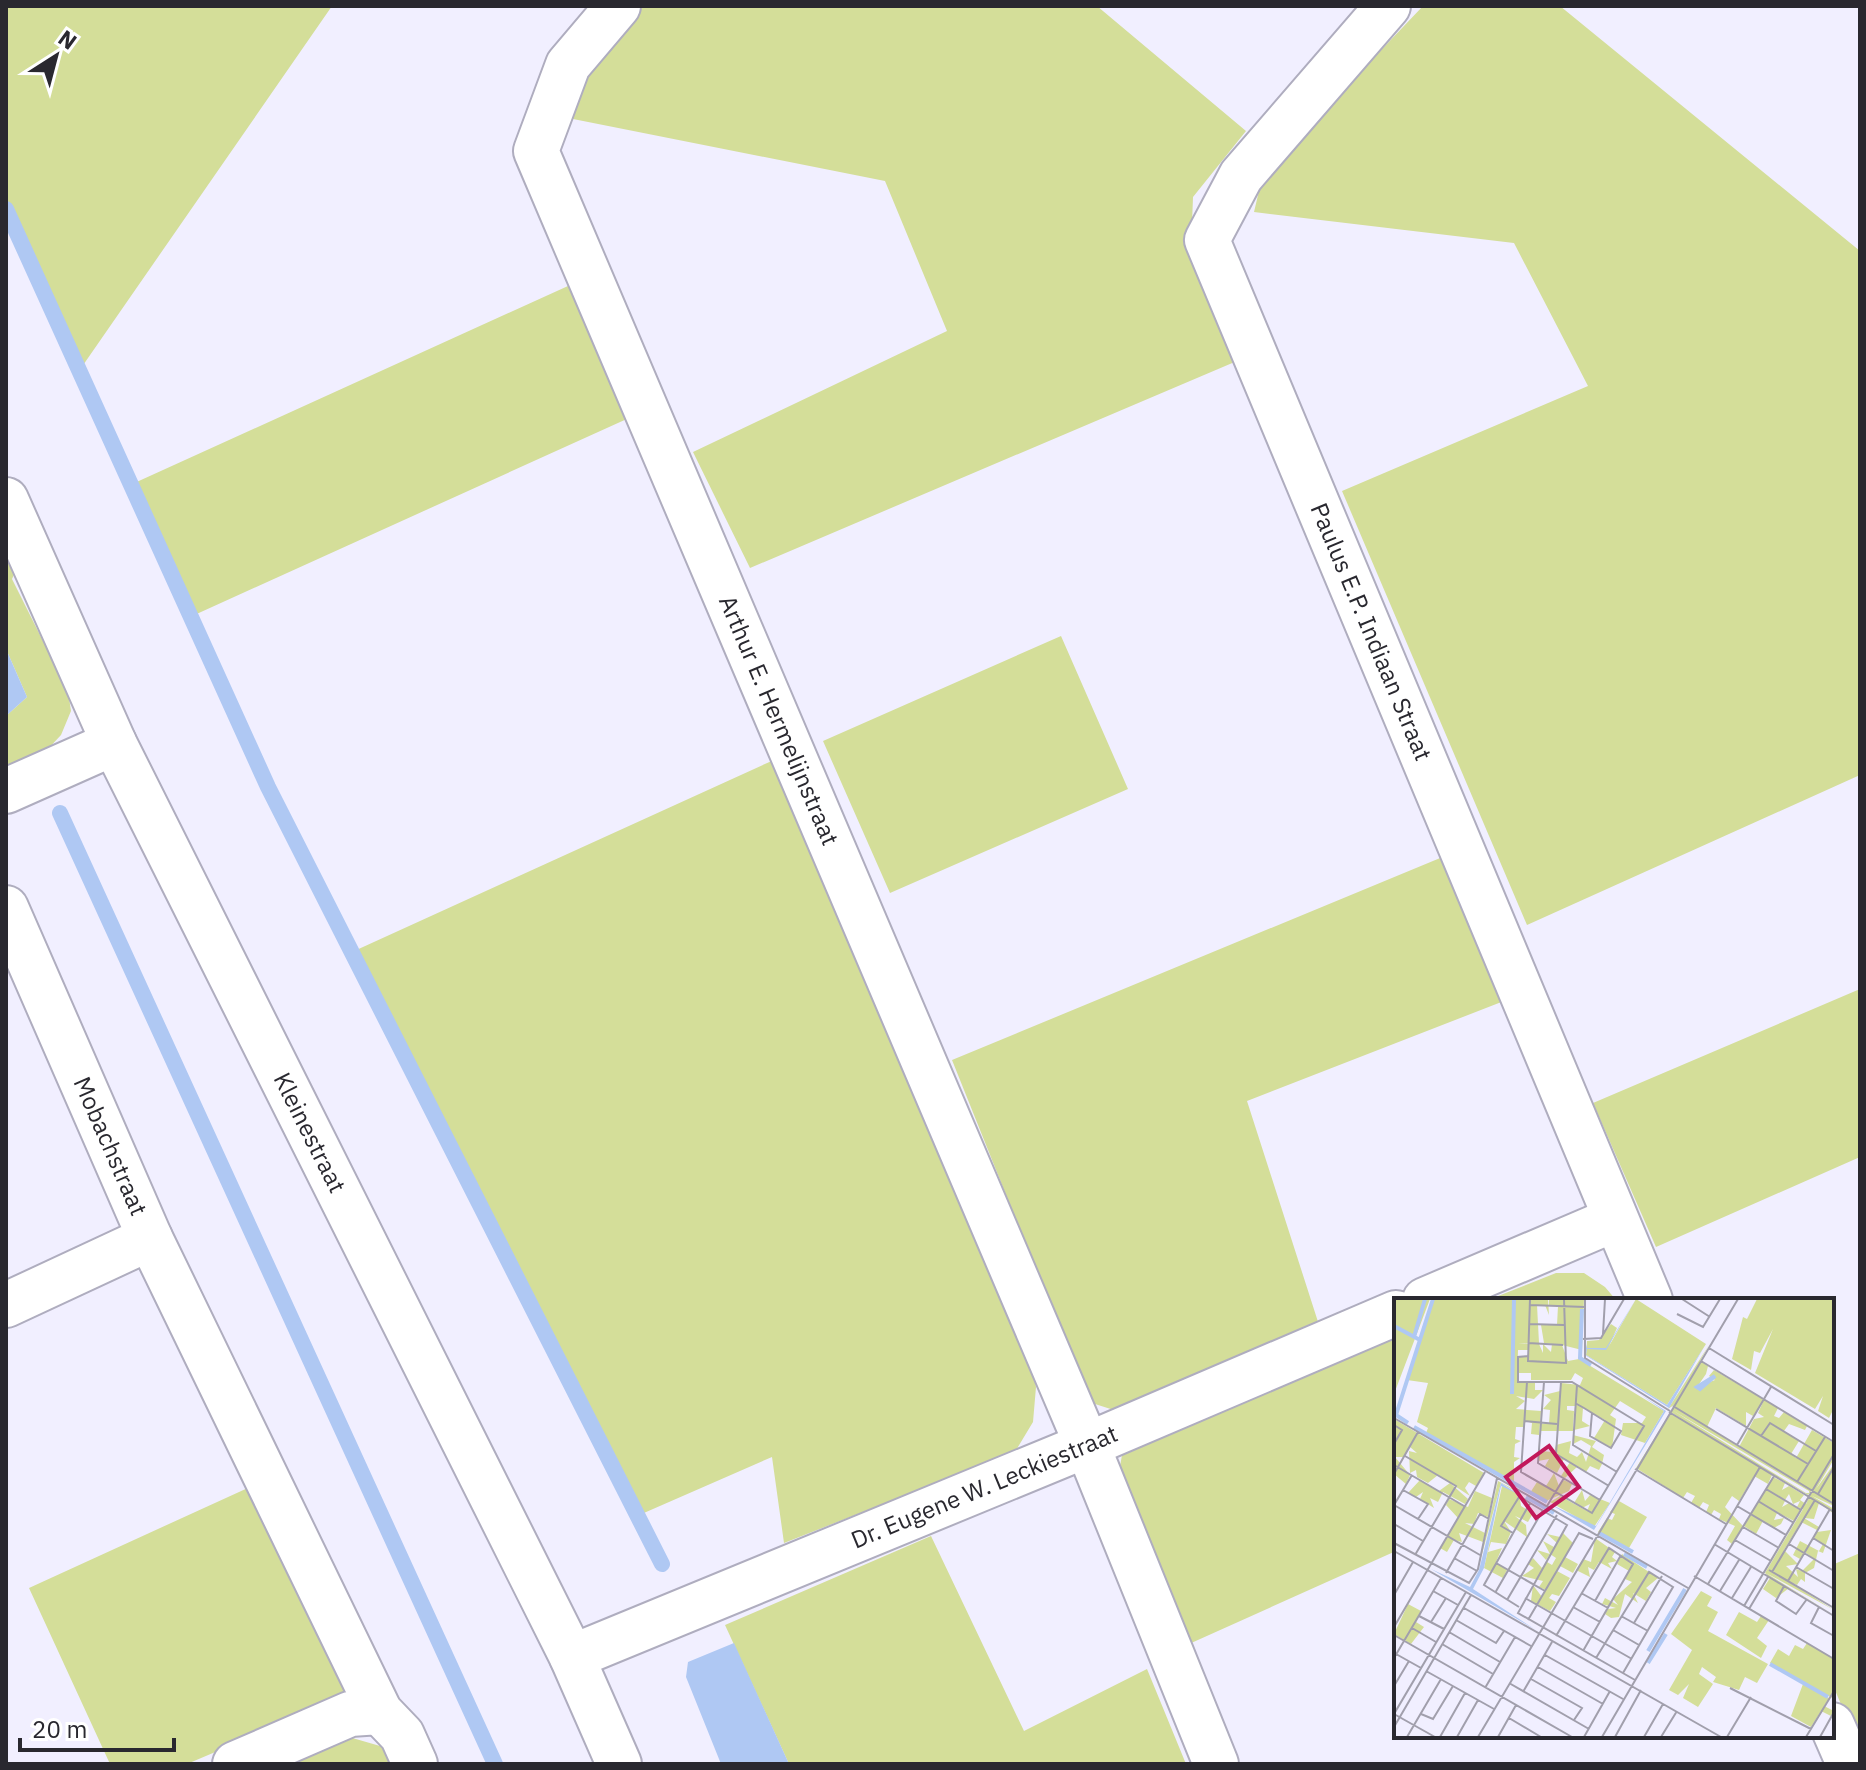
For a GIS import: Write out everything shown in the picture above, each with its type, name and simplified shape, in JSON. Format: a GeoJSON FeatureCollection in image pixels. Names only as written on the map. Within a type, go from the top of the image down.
{"type":"FeatureCollection","features":[{"type":"Feature","properties":{"kind":"street","name":"Arthur E. Hermelijnstraat"},"geometry":{"type":"LineString","coordinates":[[618,6],[568,65],[536,151],[1087,1445],[1216,1764]]}},
{"type":"Feature","properties":{"kind":"street","name":"Paulus E.P. Indiaan Straat"},"geometry":{"type":"LineString","coordinates":[[1388,6],[1241,176],[1207,240],[1649,1298]]}},
{"type":"Feature","properties":{"kind":"street","name":"Kleinestraat"},"geometry":{"type":"LineString","coordinates":[[6,500],[114,743],[572,1657],[619,1764]]}},
{"type":"Feature","properties":{"kind":"street"},"geometry":{"type":"LineString","coordinates":[[6,791],[114,743]]}},
{"type":"Feature","properties":{"kind":"street","name":"Mobachstraat"},"geometry":{"type":"LineString","coordinates":[[6,908],[150,1238],[6,1305]]}},
{"type":"Feature","properties":{"kind":"street"},"geometry":{"type":"LineString","coordinates":[[1430,1298],[1615,1219]]}},
{"type":"Feature","properties":{"kind":"street"},"geometry":{"type":"LineString","coordinates":[[150,1238],[380,1712],[402,1735],[415,1764]]}},
{"type":"Feature","properties":{"kind":"street","name":"Dr. Eugene W. Leckiestraat"},"geometry":{"type":"LineString","coordinates":[[572,1657],[1087,1445],[1394,1314]]}},
{"type":"Feature","properties":{"kind":"street"},"geometry":{"type":"LineString","coordinates":[[235,1764],[350,1714],[380,1712]]}},
{"type":"Feature","properties":{"kind":"street"},"geometry":{"type":"LineString","coordinates":[[1834,1730],[1849,1764]]}},
{"type":"Feature","properties":{"kind":"green space"},"geometry":{"type":"Polygon","coordinates":[[[6,6],[332,6],[79,371],[6,209],[6,6]]]}},
{"type":"Feature","properties":{"kind":"green space"},"geometry":{"type":"Polygon","coordinates":[[[642,6],[1097,6],[1246,131],[1193,197],[1191,251],[1237,361],[750,568],[693,452],[947,331],[885,181],[563,117],[586,71],[642,6]]]}},
{"type":"Feature","properties":{"kind":"green space"},"geometry":{"type":"Polygon","coordinates":[[[1423,6],[1560,6],[1860,251],[1860,775],[1527,925],[1342,491],[1588,386],[1514,243],[1254,212],[1263,174],[1423,6]]]}},
{"type":"Feature","properties":{"kind":"green space"},"geometry":{"type":"Polygon","coordinates":[[[568,286],[629,418],[190,617],[130,485],[568,286]]]}},
{"type":"Feature","properties":{"kind":"green space"},"geometry":{"type":"Polygon","coordinates":[[[6,544],[17,568],[12,579],[68,691],[71,711],[61,735],[47,750],[6,767],[6,716],[27,697],[6,649],[6,544]]]}},
{"type":"Feature","properties":{"kind":"green space"},"geometry":{"type":"Polygon","coordinates":[[[1061,636],[1128,789],[890,893],[823,741],[1061,636]]]}},
{"type":"Feature","properties":{"kind":"green space"},"geometry":{"type":"Polygon","coordinates":[[[776,759],[1031,1359],[1036,1387],[1033,1422],[1015,1452],[784,1543],[772,1457],[637,1516],[352,952],[776,759]]]}},
{"type":"Feature","properties":{"kind":"green space"},"geometry":{"type":"Polygon","coordinates":[[[1445,856],[1504,1001],[1247,1101],[1320,1328],[1120,1412],[1095,1404],[1083,1387],[952,1060],[1445,856]]]}},
{"type":"Feature","properties":{"kind":"green space"},"geometry":{"type":"Polygon","coordinates":[[[1860,989],[1860,1157],[1656,1247],[1593,1103],[1860,989]]]}},
{"type":"Feature","properties":{"kind":"green space"},"geometry":{"type":"Polygon","coordinates":[[[1556,1273],[1584,1273],[1605,1287],[1614,1298],[1493,1298],[1556,1273]]]}},
{"type":"Feature","properties":{"kind":"green space"},"geometry":{"type":"Polygon","coordinates":[[[1394,1338],[1394,1552],[1189,1644],[1118,1478],[1122,1455],[1147,1437],[1394,1338]]]}},
{"type":"Feature","properties":{"kind":"green space"},"geometry":{"type":"Polygon","coordinates":[[[276,1475],[348,1696],[187,1764],[110,1764],[29,1588],[276,1475]]]}},
{"type":"Feature","properties":{"kind":"green space"},"geometry":{"type":"Polygon","coordinates":[[[931,1536],[1024,1731],[1147,1669],[1186,1764],[789,1764],[725,1625],[931,1536]]]}},
{"type":"Feature","properties":{"kind":"green space"},"geometry":{"type":"Polygon","coordinates":[[[1860,1553],[1860,1724],[1851,1728],[1834,1688],[1834,1564],[1860,1553]]]}},
{"type":"Feature","properties":{"kind":"green space"},"geometry":{"type":"Polygon","coordinates":[[[349,1737],[380,1746],[395,1764],[265,1764],[349,1737]]]}},
{"type":"Feature","properties":{"kind":"water"},"geometry":{"type":"Polygon","coordinates":[[[6,649],[27,697],[6,716],[6,649]]]}},
{"type":"Feature","properties":{"kind":"water"},"geometry":{"type":"Polygon","coordinates":[[[734,1643],[789,1764],[721,1764],[686,1677],[688,1662],[734,1643]]]}},
{"type":"Feature","properties":{"kind":"waterway"},"geometry":{"type":"LineString","coordinates":[[6,209],[268,787],[662,1564]]}},
{"type":"Feature","properties":{"kind":"waterway"},"geometry":{"type":"LineString","coordinates":[[60,813],[495,1764]]}}]}
